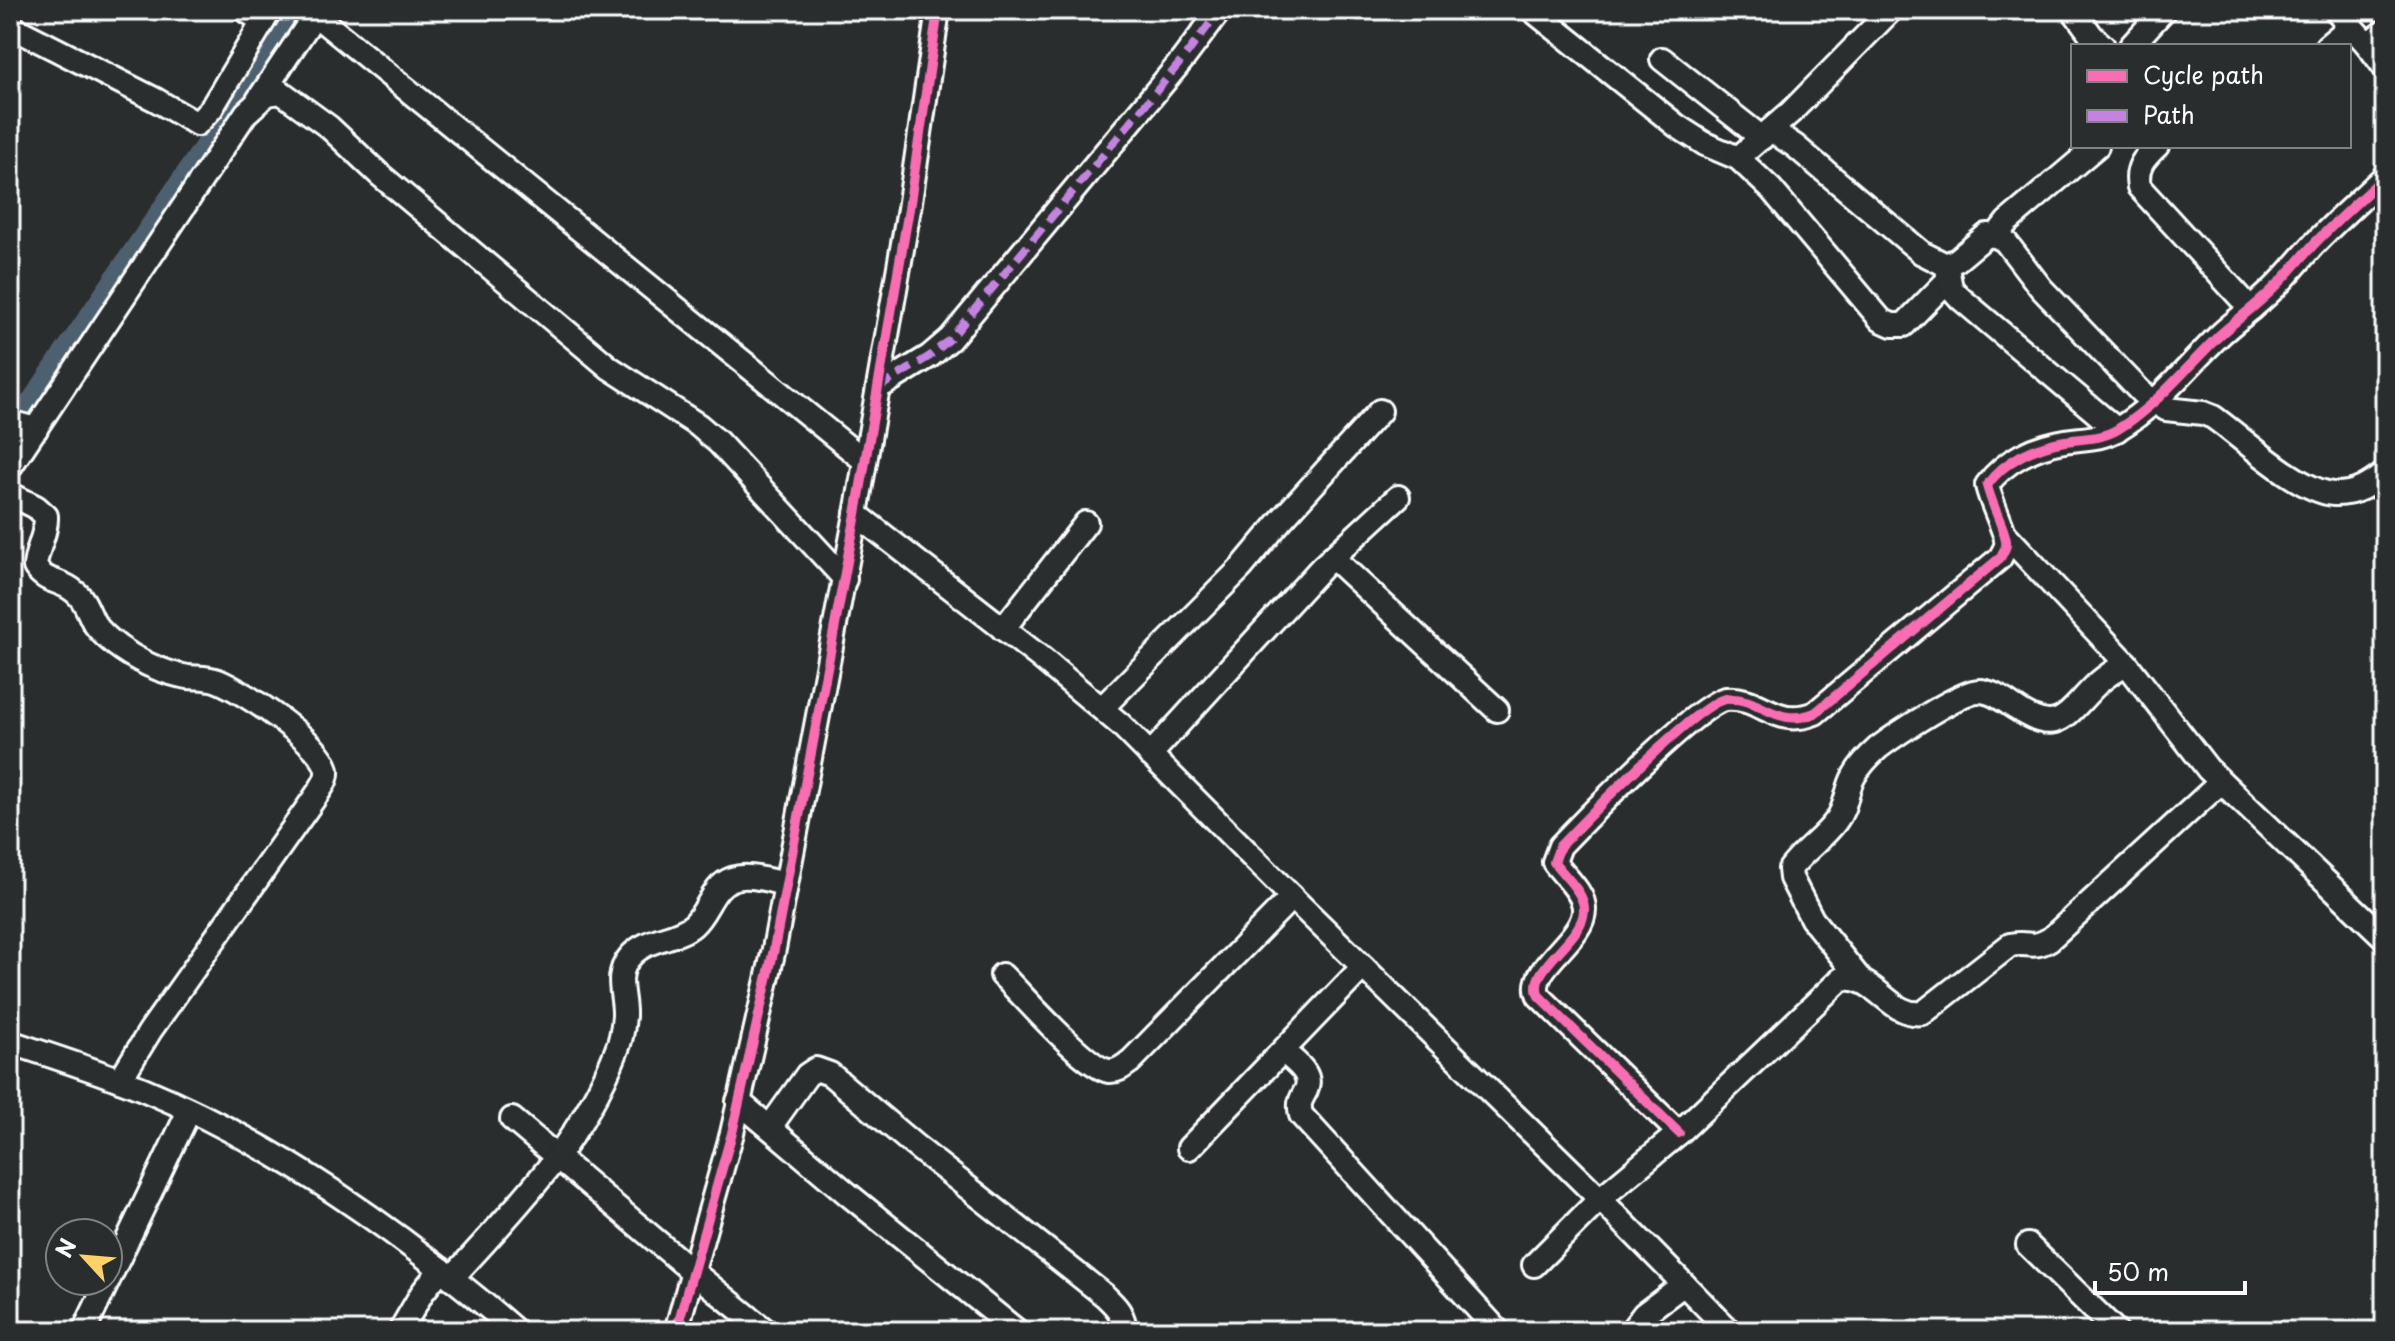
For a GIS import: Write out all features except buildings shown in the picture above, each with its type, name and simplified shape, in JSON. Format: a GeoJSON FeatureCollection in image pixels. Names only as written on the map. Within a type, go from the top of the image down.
{"type":"FeatureCollection","features":[{"type":"Feature","properties":{"kind":"street"},"geometry":{"type":"LineString","coordinates":[[676,1331],[732,1133],[774,949],[845,579],[909,209],[938,10]]}},
{"type":"Feature","properties":{"kind":"street"},"geometry":{"type":"LineString","coordinates":[[878,388],[920,363],[950,339],[1183,59],[1220,10]]}},
{"type":"Feature","properties":{"kind":"street"},"geometry":{"type":"LineString","coordinates":[[1532,10],[1677,126],[1705,144],[1738,158],[1771,189],[1881,320],[1892,325],[1904,325],[1957,260],[1987,235],[1996,236],[2005,241],[2041,288],[2153,402],[2166,409],[2213,417],[2276,465],[2320,491],[2345,494],[2361,490],[2385,473]]}},
{"type":"Feature","properties":{"kind":"street"},"geometry":{"type":"LineString","coordinates":[[1738,158],[1891,10]]}},
{"type":"Feature","properties":{"kind":"street"},"geometry":{"type":"LineString","coordinates":[[2073,10],[2101,44]]}},
{"type":"Feature","properties":{"kind":"street"},"geometry":{"type":"LineString","coordinates":[[2133,44],[2164,10]]}},
{"type":"Feature","properties":{"kind":"street"},"geometry":{"type":"LineString","coordinates":[[10,467],[21,426],[258,100],[317,12],[865,461]]}},
{"type":"Feature","properties":{"kind":"street"},"geometry":{"type":"LineString","coordinates":[[197,124],[211,109],[259,14]]}},
{"type":"Feature","properties":{"kind":"street"},"geometry":{"type":"LineString","coordinates":[[2328,44],[2343,18],[2376,37],[2385,68]]}},
{"type":"Feature","properties":{"kind":"street"},"geometry":{"type":"LineString","coordinates":[[10,26],[156,100],[227,143]]}},
{"type":"Feature","properties":{"kind":"street"},"geometry":{"type":"LineString","coordinates":[[1662,59],[1766,134],[1795,146],[1947,272],[1951,288],[1972,309],[2117,430]]}},
{"type":"Feature","properties":{"kind":"street"},"geometry":{"type":"LineString","coordinates":[[258,100],[267,94],[281,92],[293,99],[610,368],[698,425],[718,442],[845,579]]}},
{"type":"Feature","properties":{"kind":"street"},"geometry":{"type":"LineString","coordinates":[[1996,236],[2007,222],[2095,148]]}},
{"type":"Feature","properties":{"kind":"street"},"geometry":{"type":"LineString","coordinates":[[2155,148],[2140,165],[2137,175],[2139,187],[2251,309]]}},
{"type":"Feature","properties":{"kind":"street"},"geometry":{"type":"LineString","coordinates":[[2385,176],[2251,309],[2222,333],[2193,365],[2117,430],[2102,436],[2063,441],[2030,452],[2009,462],[1987,485],[1989,499],[2006,535],[2126,663],[2221,782],[2385,938]]}},
{"type":"Feature","properties":{"kind":"street"},"geometry":{"type":"LineString","coordinates":[[1102,708],[1241,568],[1380,411]]}},
{"type":"Feature","properties":{"kind":"street"},"geometry":{"type":"LineString","coordinates":[[10,494],[36,507],[46,516],[35,567],[42,576],[64,584],[77,593],[93,621],[109,639],[145,663],[179,675],[218,681],[231,688],[301,735],[316,749],[328,772],[313,800],[150,1031],[120,1080]]}},
{"type":"Feature","properties":{"kind":"street"},"geometry":{"type":"LineString","coordinates":[[1150,755],[1322,567],[1398,497]]}},
{"type":"Feature","properties":{"kind":"street"},"geometry":{"type":"LineString","coordinates":[[856,514],[1102,708],[1730,1331]]}},
{"type":"Feature","properties":{"kind":"street"},"geometry":{"type":"LineString","coordinates":[[1003,629],[1086,523]]}},
{"type":"Feature","properties":{"kind":"street"},"geometry":{"type":"LineString","coordinates":[[1679,1133],[1535,989],[1538,977],[1578,927],[1584,911],[1582,900],[1554,862],[1560,846],[1680,729],[1711,704],[1723,699],[1737,699],[1794,719],[1815,713],[2000,558],[2006,546],[2006,535]]}},
{"type":"Feature","properties":{"kind":"street"},"geometry":{"type":"LineString","coordinates":[[1332,557],[1497,710]]}},
{"type":"Feature","properties":{"kind":"street"},"geometry":{"type":"LineString","coordinates":[[2126,663],[2098,683],[2067,715],[2054,723],[2041,724],[1996,695],[1982,690],[1937,710],[1891,740],[1862,764],[1852,779],[1843,811],[1836,822],[1790,869],[1791,878],[1812,919],[1860,979],[1900,1010],[1923,1013],[2010,945],[2040,946],[2050,939],[2221,782]]}},
{"type":"Feature","properties":{"kind":"street"},"geometry":{"type":"LineString","coordinates":[[400,1331],[422,1293],[517,1208],[558,1156],[595,1098],[617,1049],[624,1015],[619,984],[621,971],[630,956],[645,944],[693,926],[726,882],[737,877],[786,884]]}},
{"type":"Feature","properties":{"kind":"street"},"geometry":{"type":"LineString","coordinates":[[1002,975],[1085,1059],[1108,1071],[1119,1070],[1292,897]]}},
{"type":"Feature","properties":{"kind":"street"},"geometry":{"type":"LineString","coordinates":[[1189,1148],[1363,967]]}},
{"type":"Feature","properties":{"kind":"street"},"geometry":{"type":"LineString","coordinates":[[1534,1265],[1600,1199],[1679,1133],[1841,979],[1860,979]]}},
{"type":"Feature","properties":{"kind":"street"},"geometry":{"type":"LineString","coordinates":[[10,1042],[120,1080],[189,1111],[294,1167],[392,1232],[516,1331]]}},
{"type":"Feature","properties":{"kind":"street"},"geometry":{"type":"LineString","coordinates":[[1283,1051],[1308,1079],[1299,1105],[1301,1115],[1498,1331]]}},
{"type":"Feature","properties":{"kind":"street"},"geometry":{"type":"LineString","coordinates":[[770,1127],[807,1075],[816,1069],[830,1074],[907,1140],[1104,1295],[1117,1307],[1124,1320],[1125,1331]]}},
{"type":"Feature","properties":{"kind":"street"},"geometry":{"type":"LineString","coordinates":[[738,1101],[1017,1331]]}},
{"type":"Feature","properties":{"kind":"street"},"geometry":{"type":"LineString","coordinates":[[84,1331],[189,1111]]}},
{"type":"Feature","properties":{"kind":"street"},"geometry":{"type":"LineString","coordinates":[[512,1119],[766,1331]]}},
{"type":"Feature","properties":{"kind":"street"},"geometry":{"type":"LineString","coordinates":[[2028,1245],[2116,1331]]}},
{"type":"Feature","properties":{"kind":"street"},"geometry":{"type":"LineString","coordinates":[[1631,1331],[1644,1314],[1684,1284]]}},
{"type":"Feature","properties":{"kind":"waterway"},"geometry":{"type":"LineString","coordinates":[[10,434],[298,10]]}},
{"type":"Feature","properties":{"kind":"marked path"},"geometry":{"type":"LineString","coordinates":[[878,388],[930,356],[950,339],[1183,59],[1220,10]]}},
{"type":"Feature","properties":{"kind":"cycle path"},"geometry":{"type":"LineString","coordinates":[[676,1331],[732,1133],[774,949],[856,514],[909,209],[938,10]]}},
{"type":"Feature","properties":{"kind":"cycle path"},"geometry":{"type":"LineString","coordinates":[[1679,1133],[1539,996],[1537,986],[1540,975],[1575,932],[1584,910],[1581,897],[1554,862],[1560,846],[1642,764],[1712,705],[1726,699],[1739,699],[1789,717],[1815,713],[2000,558],[2006,540],[1987,485],[1994,476],[2012,461],[2032,451],[2054,443],[2106,435],[2133,419],[2222,333],[2267,295],[2323,235],[2385,176]]}}]}
